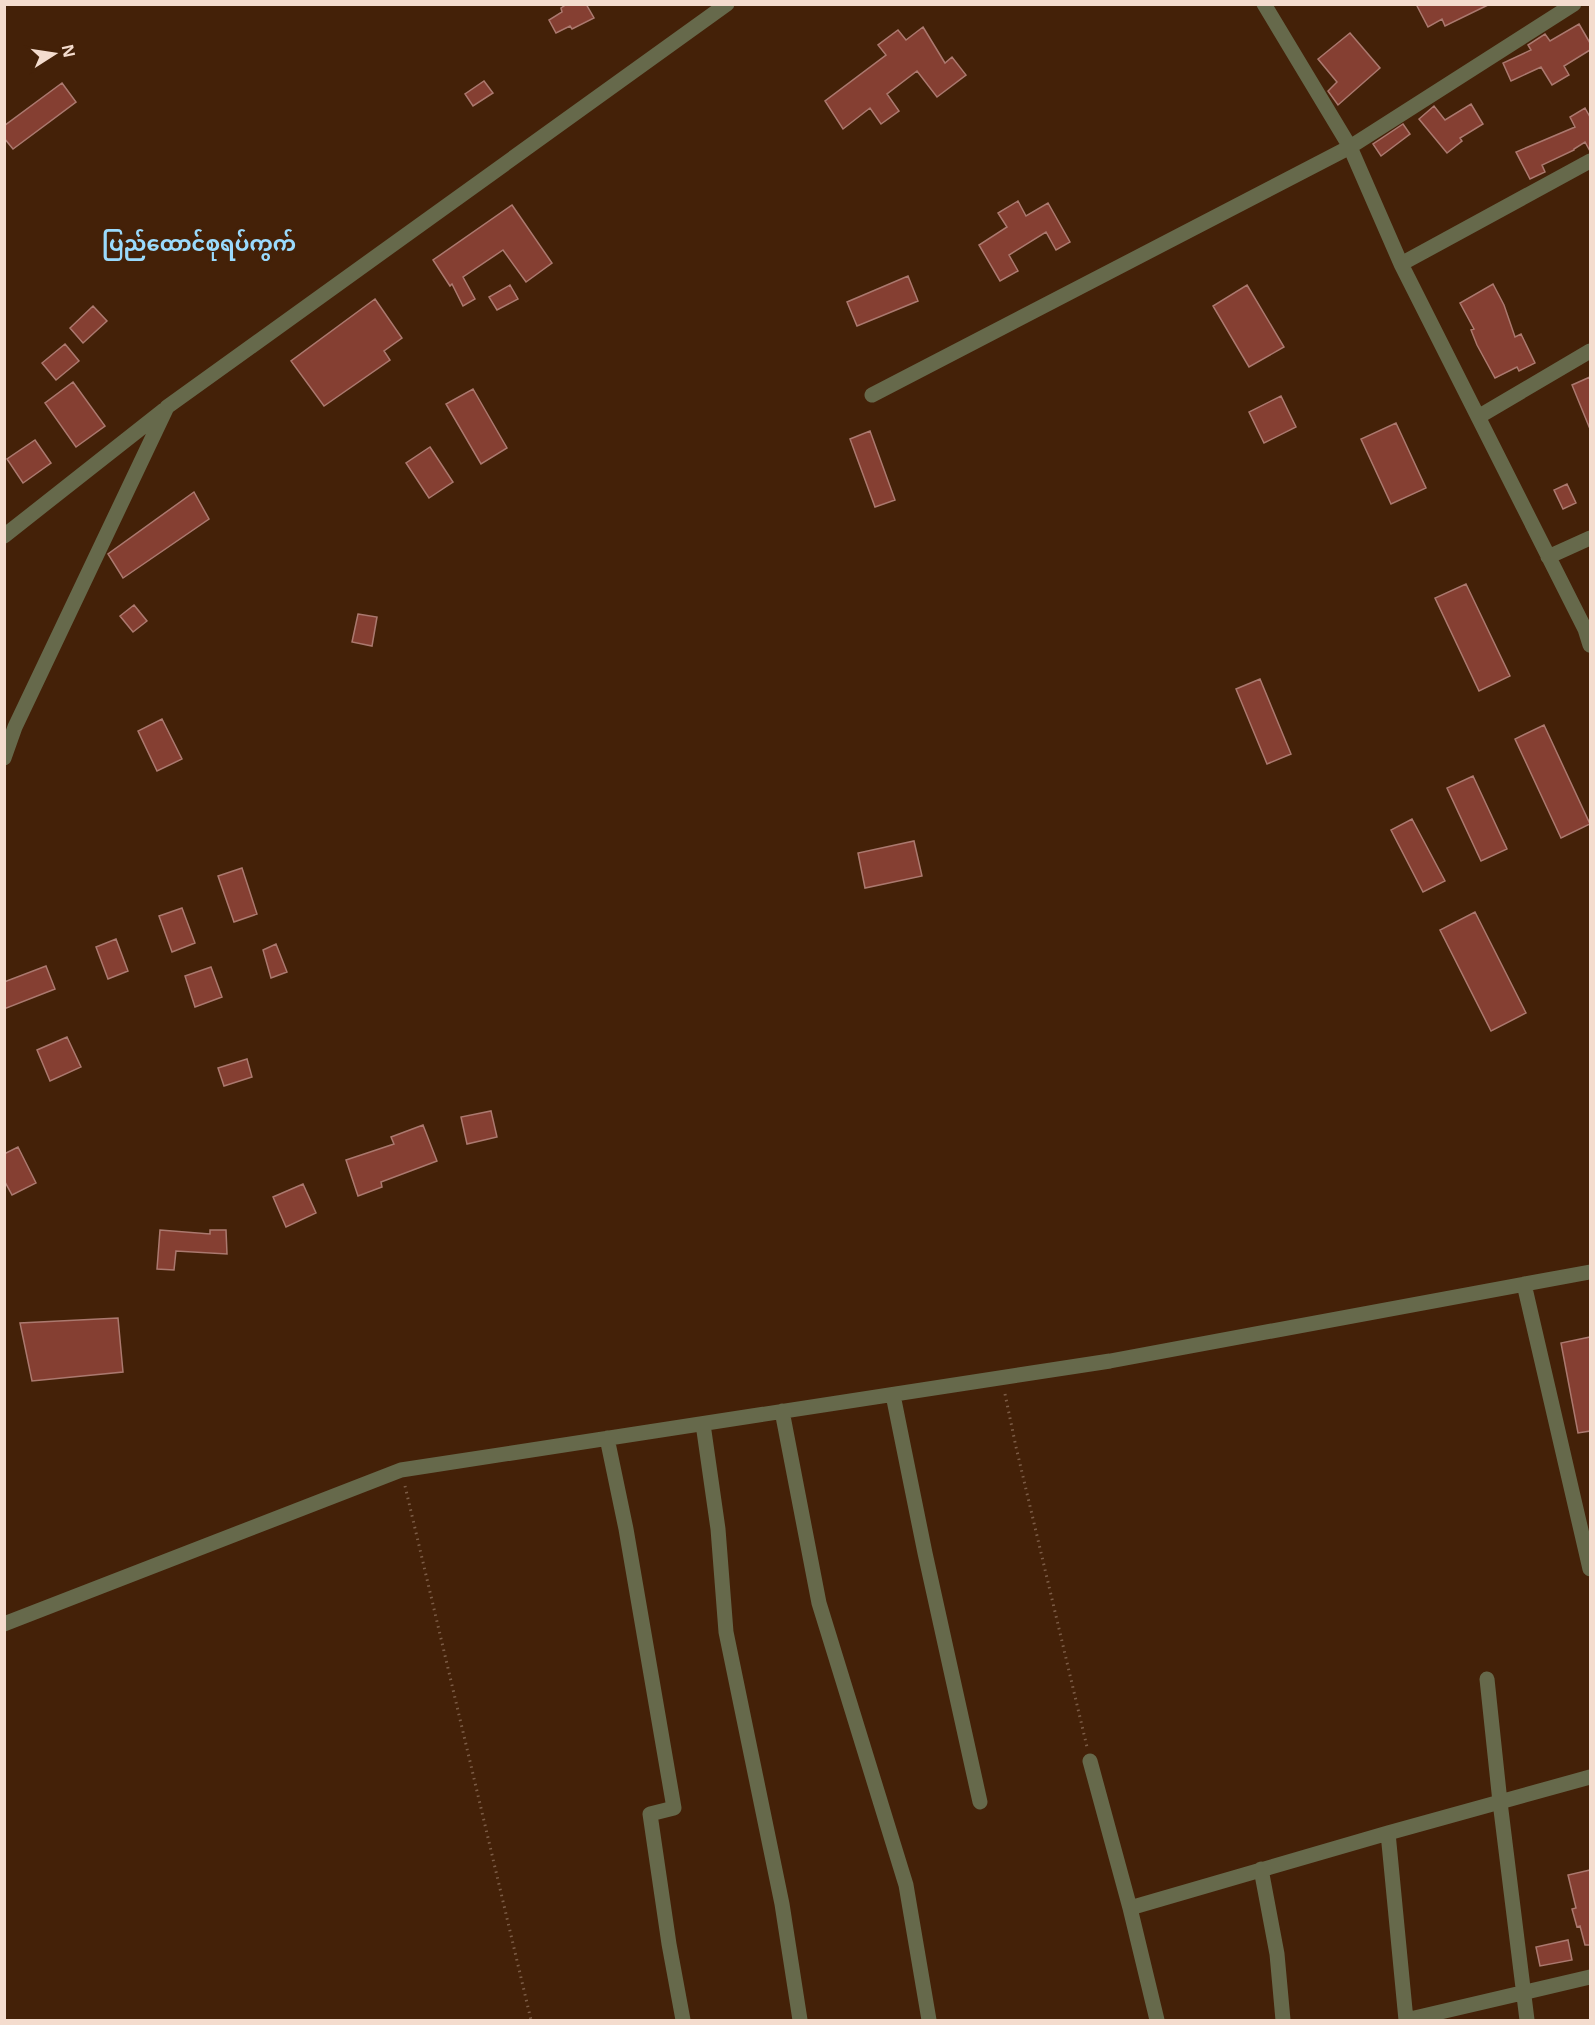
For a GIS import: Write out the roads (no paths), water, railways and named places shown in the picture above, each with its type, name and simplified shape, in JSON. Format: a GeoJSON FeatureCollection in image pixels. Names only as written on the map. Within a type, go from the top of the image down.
{"type":"FeatureCollection","features":[{"type":"Feature","properties":{"kind":"street"},"geometry":{"type":"LineString","coordinates":[[4,536],[167,407],[727,4]]}},
{"type":"Feature","properties":{"kind":"street"},"geometry":{"type":"LineString","coordinates":[[1264,4],[1350,147],[1401,264],[1585,629],[1590,645]]}},
{"type":"Feature","properties":{"kind":"street"},"geometry":{"type":"LineString","coordinates":[[872,395],[1350,147],[1574,4]]}},
{"type":"Feature","properties":{"kind":"street"},"geometry":{"type":"LineString","coordinates":[[1401,264],[1590,162]]}},
{"type":"Feature","properties":{"kind":"street"},"geometry":{"type":"LineString","coordinates":[[1478,417],[1590,351]]}},
{"type":"Feature","properties":{"kind":"street"},"geometry":{"type":"LineString","coordinates":[[4,758],[15,727],[167,407]]}},
{"type":"Feature","properties":{"kind":"street"},"geometry":{"type":"LineString","coordinates":[[1548,557],[1590,538]]}},
{"type":"Feature","properties":{"kind":"street"},"geometry":{"type":"LineString","coordinates":[[4,1624],[401,1470],[1110,1361],[1590,1272]]}},
{"type":"Feature","properties":{"kind":"street"},"geometry":{"type":"LineString","coordinates":[[1524,1284],[1590,1569]]}},
{"type":"Feature","properties":{"kind":"street"},"geometry":{"type":"LineString","coordinates":[[893,1395],[980,1802]]}},
{"type":"Feature","properties":{"kind":"street"},"geometry":{"type":"LineString","coordinates":[[783,1411],[819,1603],[906,1885],[929,2020]]}},
{"type":"Feature","properties":{"kind":"street"},"geometry":{"type":"LineString","coordinates":[[703,1424],[718,1529],[726,1632],[782,1904],[800,2020]]}},
{"type":"Feature","properties":{"kind":"street"},"geometry":{"type":"LineString","coordinates":[[607,1438],[626,1528],[674,1808],[650,1814],[669,1944],[683,2020]]}},
{"type":"Feature","properties":{"kind":"street"},"geometry":{"type":"LineString","coordinates":[[1487,1679],[1527,2020]]}},
{"type":"Feature","properties":{"kind":"street"},"geometry":{"type":"LineString","coordinates":[[1090,1761],[1130,1908],[1157,2020]]}},
{"type":"Feature","properties":{"kind":"street"},"geometry":{"type":"LineString","coordinates":[[1130,1908],[1590,1777]]}},
{"type":"Feature","properties":{"kind":"street"},"geometry":{"type":"LineString","coordinates":[[1388,1833],[1406,2020],[1590,1977]]}},
{"type":"Feature","properties":{"kind":"street"},"geometry":{"type":"LineString","coordinates":[[1261,1869],[1277,1954],[1283,2020]]}},
{"type":"Feature","properties":{"kind":"district","name":"ပြည်ထောင်စုရပ်ကွက်"},"geometry":{"type":"Point","coordinates":[199,246]}}]}
